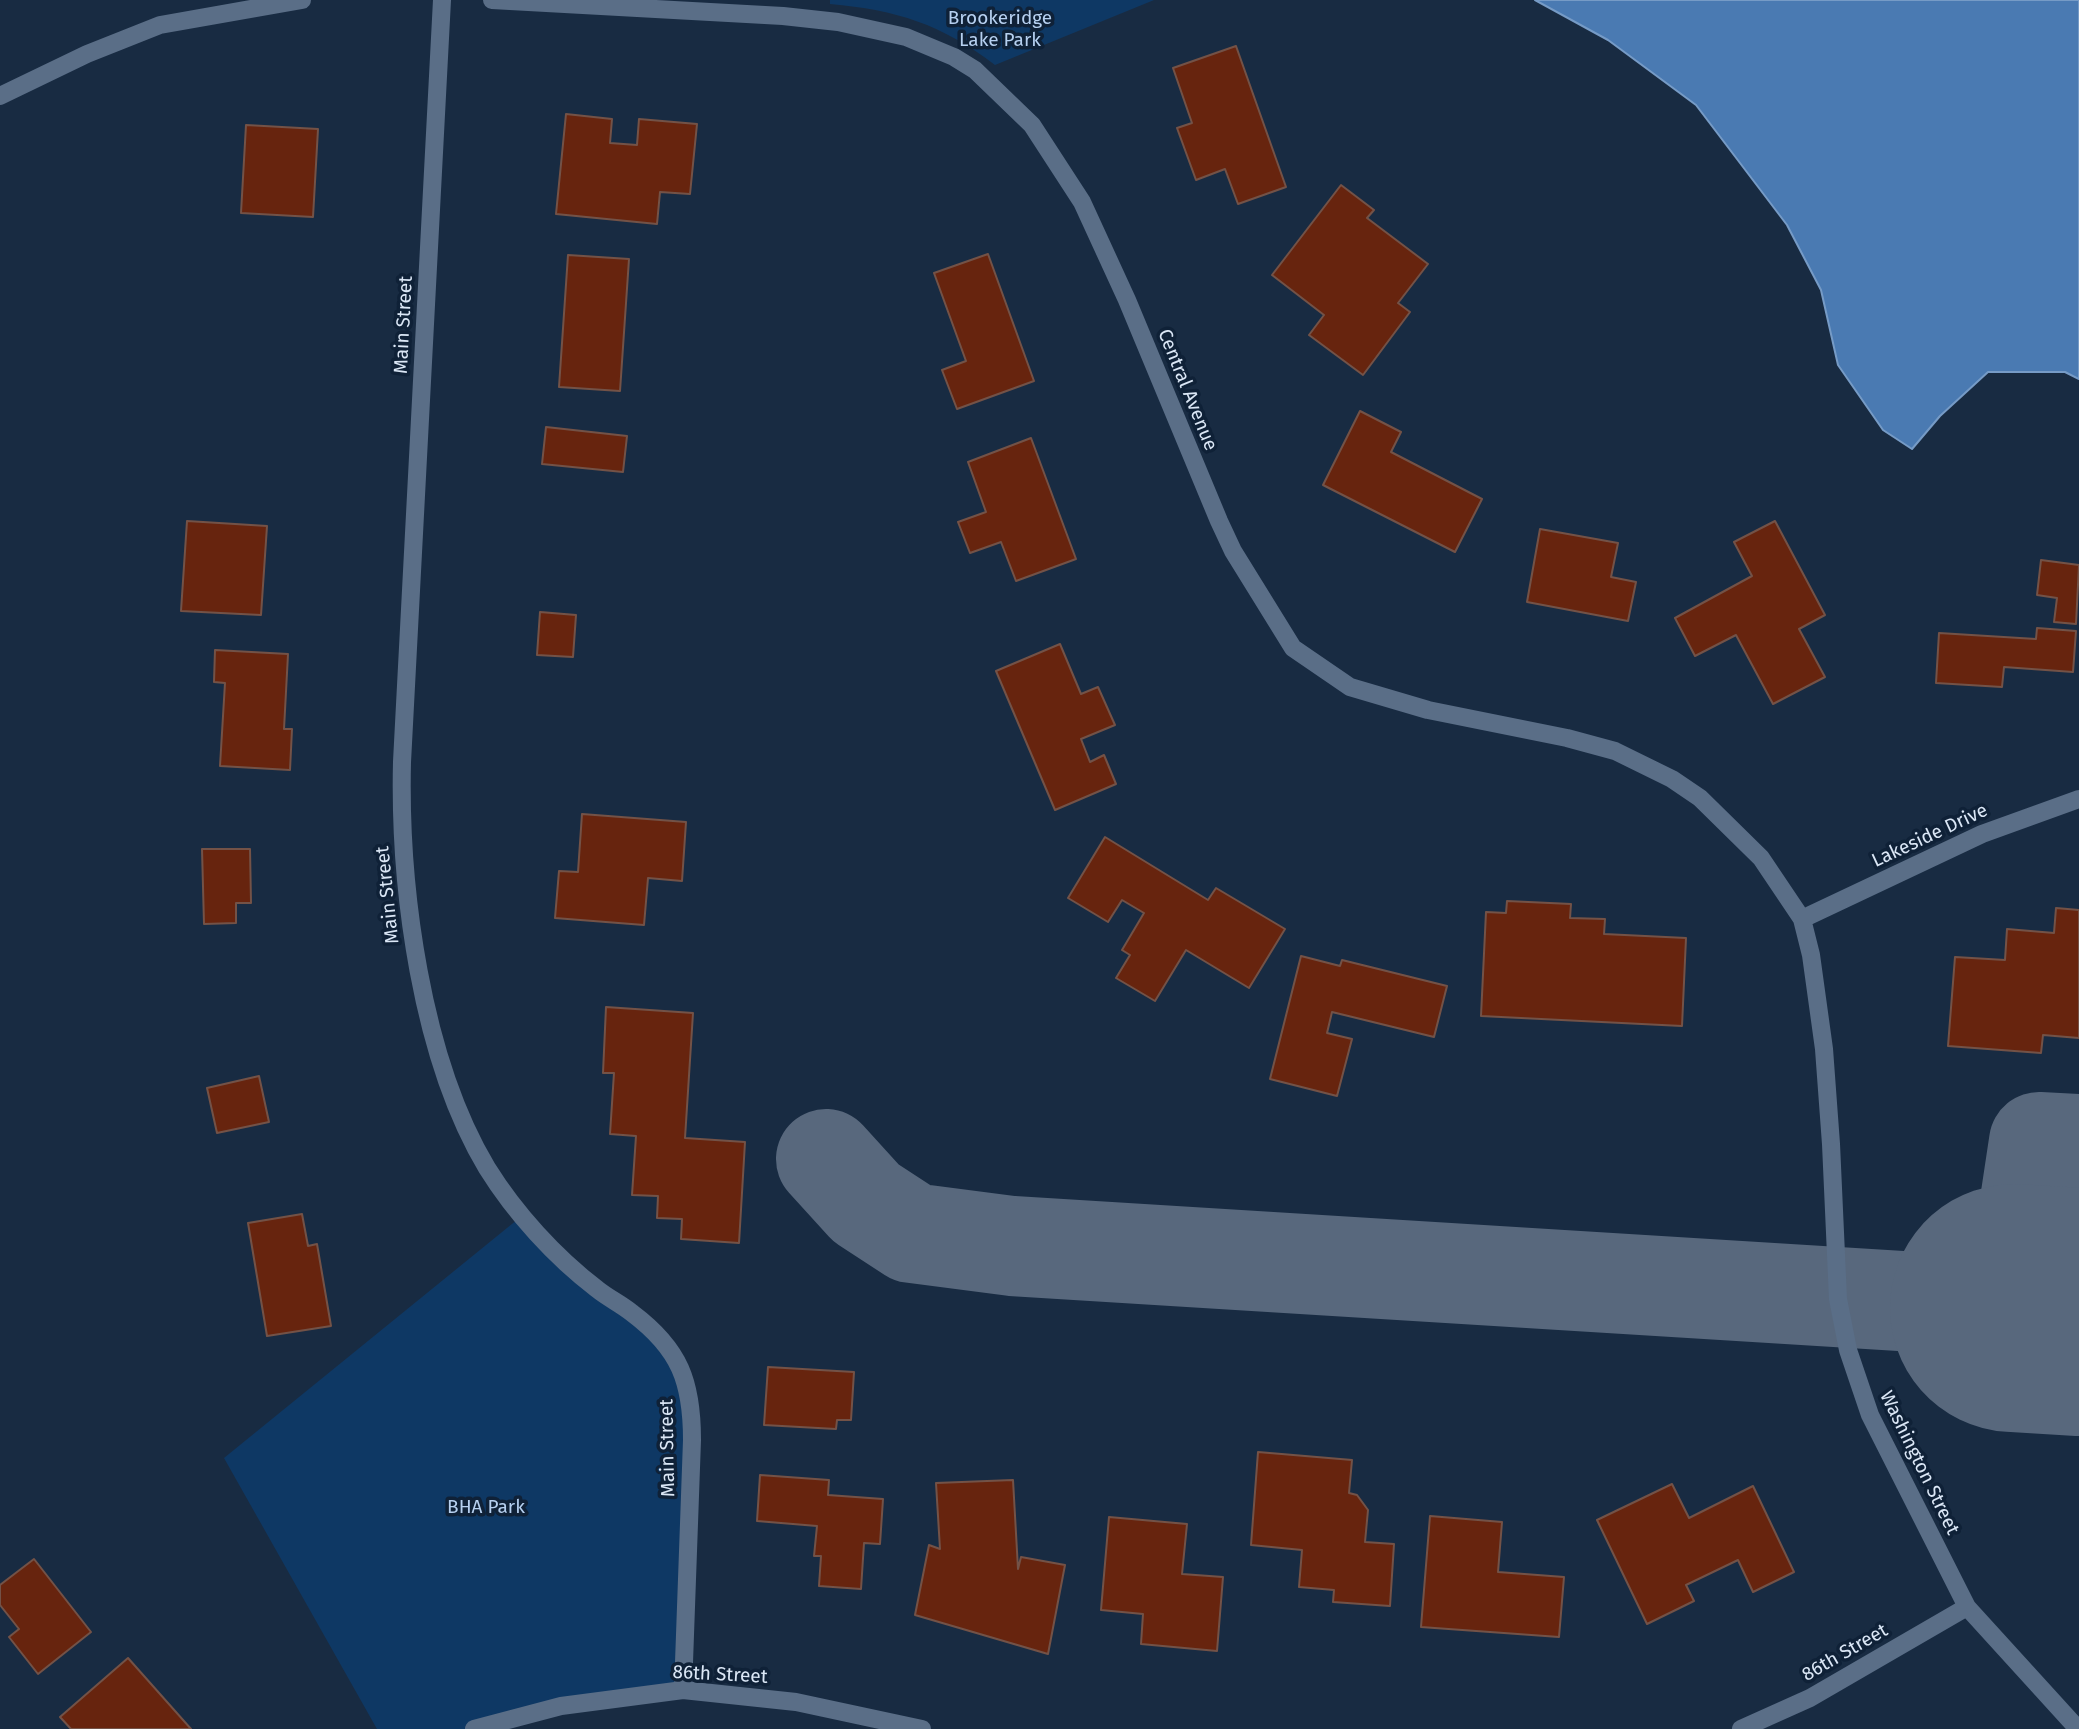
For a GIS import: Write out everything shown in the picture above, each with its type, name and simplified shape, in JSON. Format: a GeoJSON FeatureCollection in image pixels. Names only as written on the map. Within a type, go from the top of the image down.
{"type":"FeatureCollection","features":[{"type":"Feature","properties":{"kind":"street"},"geometry":{"type":"LineString","coordinates":[[0,96],[88,54],[160,26],[302,0]]}},
{"type":"Feature","properties":{"kind":"street","name":"Main Street"},"geometry":{"type":"LineString","coordinates":[[442,0],[402,762],[401,810],[408,904],[416,957],[438,1045],[467,1131],[488,1170],[523,1215],[566,1263],[663,1339],[682,1371],[692,1402],[683,1690]]}},
{"type":"Feature","properties":{"kind":"street","name":"Central Avenue"},"geometry":{"type":"LineString","coordinates":[[492,0],[783,16],[838,22],[906,37],[954,57],[975,70],[1031,125],[1082,202],[1127,300],[1224,531],[1293,648],[1350,687],[1428,710],[1567,738],[1615,751],[1672,779],[1700,798],[1761,858],[1802,919]]}},
{"type":"Feature","properties":{"kind":"street","name":"Lakeside Drive"},"geometry":{"type":"LineString","coordinates":[[1802,919],[1982,834],[2079,799]]}},
{"type":"Feature","properties":{"kind":"street","name":"Washington Street"},"geometry":{"type":"LineString","coordinates":[[1802,919],[1816,986],[1824,1049],[1838,1299],[1848,1350],[1870,1415],[1967,1607],[2078,1729]]}},
{"type":"Feature","properties":{"kind":"street","name":"86th Street"},"geometry":{"type":"LineString","coordinates":[[1741,1729],[1810,1698],[1967,1607]]}},
{"type":"Feature","properties":{"kind":"street","name":"86th Street"},"geometry":{"type":"LineString","coordinates":[[474,1729],[561,1706],[683,1690],[796,1702],[922,1729]]}},
{"type":"Feature","properties":{"kind":"green space","name":"Brookeridge Lake Park"},"geometry":{"type":"Polygon","coordinates":[[[830,0],[1154,0],[995,65],[956,39],[917,21],[876,10],[830,4],[830,0]]]}},
{"type":"Feature","properties":{"kind":"green space","name":"BHA Park"},"geometry":{"type":"Polygon","coordinates":[[[523,1215],[663,1339],[692,1402],[683,1690],[474,1729],[377,1729],[224,1458],[523,1215]]]}},
{"type":"Feature","properties":{"kind":"shaded area"},"geometry":{"type":"Polygon","coordinates":[[[1535,0],[2079,0],[2079,379],[2065,372],[1988,372],[1940,416],[1912,449],[1883,430],[1838,365],[1821,290],[1787,225],[1696,105],[1608,40],[1535,0]]]}},
{"type":"Feature","properties":{"kind":"building"},"geometry":{"type":"Polygon","coordinates":[[[1236,46],[1286,187],[1238,204],[1225,169],[1196,180],[1177,128],[1192,123],[1173,68],[1236,46]]]}},
{"type":"Feature","properties":{"kind":"building"},"geometry":{"type":"Polygon","coordinates":[[[566,114],[612,119],[610,143],[637,145],[639,119],[697,124],[690,194],[660,192],[657,224],[556,214],[566,114]]]}},
{"type":"Feature","properties":{"kind":"building"},"geometry":{"type":"Polygon","coordinates":[[[246,125],[318,129],[313,217],[241,213],[246,125]]]}},
{"type":"Feature","properties":{"kind":"building"},"geometry":{"type":"Polygon","coordinates":[[[1341,185],[1374,210],[1367,218],[1428,264],[1398,303],[1410,312],[1363,375],[1309,335],[1324,315],[1272,275],[1341,185]]]}},
{"type":"Feature","properties":{"kind":"building"},"geometry":{"type":"Polygon","coordinates":[[[988,254],[1034,381],[957,409],[942,370],[966,361],[934,273],[988,254]]]}},
{"type":"Feature","properties":{"kind":"building"},"geometry":{"type":"Polygon","coordinates":[[[568,255],[629,259],[620,391],[559,387],[568,255]]]}},
{"type":"Feature","properties":{"kind":"building"},"geometry":{"type":"Polygon","coordinates":[[[1360,411],[1401,432],[1391,452],[1482,499],[1455,552],[1323,485],[1360,411]]]}},
{"type":"Feature","properties":{"kind":"building"},"geometry":{"type":"Polygon","coordinates":[[[546,427],[627,436],[623,472],[542,464],[546,427]]]}},
{"type":"Feature","properties":{"kind":"building"},"geometry":{"type":"Polygon","coordinates":[[[1031,438],[1076,559],[1016,581],[1001,542],[970,553],[958,522],[986,512],[968,462],[1031,438]]]}},
{"type":"Feature","properties":{"kind":"building"},"geometry":{"type":"Polygon","coordinates":[[[187,521],[267,526],[261,615],[181,611],[187,521]]]}},
{"type":"Feature","properties":{"kind":"building"},"geometry":{"type":"Polygon","coordinates":[[[1775,521],[1825,615],[1799,629],[1825,677],[1773,704],[1736,635],[1695,656],[1675,618],[1752,576],[1734,542],[1775,521]]]}},
{"type":"Feature","properties":{"kind":"building"},"geometry":{"type":"Polygon","coordinates":[[[1540,529],[1618,543],[1611,577],[1636,582],[1628,621],[1527,602],[1540,529]]]}},
{"type":"Feature","properties":{"kind":"building"},"geometry":{"type":"Polygon","coordinates":[[[2041,560],[2079,565],[2076,624],[2054,622],[2057,598],[2037,595],[2041,560]]]}},
{"type":"Feature","properties":{"kind":"building"},"geometry":{"type":"Polygon","coordinates":[[[540,612],[576,615],[573,657],[537,655],[540,612]]]}},
{"type":"Feature","properties":{"kind":"building"},"geometry":{"type":"Polygon","coordinates":[[[2037,628],[2076,631],[2073,672],[2004,667],[2002,687],[1936,683],[1939,633],[2036,639],[2037,628]]]}},
{"type":"Feature","properties":{"kind":"building"},"geometry":{"type":"Polygon","coordinates":[[[1060,644],[1081,694],[1098,687],[1115,725],[1081,739],[1090,762],[1104,755],[1116,784],[1055,810],[996,671],[1060,644]]]}},
{"type":"Feature","properties":{"kind":"building"},"geometry":{"type":"Polygon","coordinates":[[[215,650],[288,654],[284,729],[292,729],[290,770],[220,766],[225,683],[214,682],[215,650]]]}},
{"type":"Feature","properties":{"kind":"building"},"geometry":{"type":"Polygon","coordinates":[[[582,814],[686,822],[682,881],[648,878],[644,925],[555,918],[559,871],[578,872],[582,814]]]}},
{"type":"Feature","properties":{"kind":"building"},"geometry":{"type":"Polygon","coordinates":[[[1105,837],[1208,900],[1216,888],[1285,929],[1249,988],[1186,950],[1155,1001],[1116,978],[1130,955],[1122,950],[1144,913],[1122,900],[1108,922],[1068,898],[1105,837]]]}},
{"type":"Feature","properties":{"kind":"building"},"geometry":{"type":"Polygon","coordinates":[[[202,849],[250,849],[251,903],[236,903],[236,923],[204,924],[202,849]]]}},
{"type":"Feature","properties":{"kind":"building"},"geometry":{"type":"Polygon","coordinates":[[[1507,901],[1571,904],[1570,918],[1605,919],[1604,934],[1686,938],[1682,1026],[1481,1016],[1486,912],[1506,913],[1507,901]]]}},
{"type":"Feature","properties":{"kind":"building"},"geometry":{"type":"Polygon","coordinates":[[[2056,908],[2079,910],[2079,1038],[2043,1035],[2041,1053],[1948,1046],[1955,957],[2005,960],[2007,929],[2054,933],[2056,908]]]}},
{"type":"Feature","properties":{"kind":"building"},"geometry":{"type":"Polygon","coordinates":[[[1301,956],[1340,966],[1342,960],[1447,986],[1434,1037],[1332,1012],[1327,1033],[1352,1039],[1337,1096],[1270,1079],[1301,956]]]}},
{"type":"Feature","properties":{"kind":"building"},"geometry":{"type":"Polygon","coordinates":[[[606,1007],[693,1013],[685,1138],[745,1142],[739,1243],[681,1239],[682,1219],[657,1218],[658,1196],[632,1195],[636,1136],[610,1134],[614,1073],[603,1073],[606,1007]]]}},
{"type":"Feature","properties":{"kind":"building"},"geometry":{"type":"Polygon","coordinates":[[[259,1076],[269,1122],[217,1133],[207,1088],[259,1076]]]}},
{"type":"Feature","properties":{"kind":"building"},"geometry":{"type":"Polygon","coordinates":[[[302,1214],[308,1246],[317,1244],[331,1326],[267,1336],[248,1223],[302,1214]]]}},
{"type":"Feature","properties":{"kind":"building"},"geometry":{"type":"Polygon","coordinates":[[[768,1367],[854,1372],[851,1420],[837,1420],[836,1429],[764,1425],[768,1367]]]}},
{"type":"Feature","properties":{"kind":"building"},"geometry":{"type":"Polygon","coordinates":[[[1258,1452],[1352,1460],[1349,1493],[1357,1495],[1368,1510],[1365,1542],[1394,1544],[1390,1606],[1333,1602],[1334,1590],[1299,1587],[1302,1550],[1251,1545],[1258,1452]]]}},
{"type":"Feature","properties":{"kind":"building"},"geometry":{"type":"Polygon","coordinates":[[[760,1475],[829,1480],[828,1495],[883,1499],[880,1544],[864,1543],[861,1589],[819,1586],[821,1556],[814,1556],[817,1526],[757,1521],[760,1475]]]}},
{"type":"Feature","properties":{"kind":"building"},"geometry":{"type":"Polygon","coordinates":[[[1013,1480],[1018,1569],[1021,1557],[1065,1565],[1048,1654],[915,1615],[929,1545],[940,1549],[936,1483],[1013,1480]]]}},
{"type":"Feature","properties":{"kind":"building"},"geometry":{"type":"Polygon","coordinates":[[[1672,1484],[1689,1518],[1753,1486],[1794,1572],[1753,1592],[1738,1560],[1686,1585],[1694,1601],[1647,1624],[1597,1520],[1672,1484]]]}},
{"type":"Feature","properties":{"kind":"building"},"geometry":{"type":"Polygon","coordinates":[[[1430,1516],[1502,1522],[1498,1572],[1564,1577],[1559,1637],[1421,1627],[1430,1516]]]}},
{"type":"Feature","properties":{"kind":"building"},"geometry":{"type":"Polygon","coordinates":[[[1109,1517],[1187,1524],[1182,1574],[1223,1577],[1217,1651],[1141,1644],[1143,1614],[1101,1610],[1109,1517]]]}},
{"type":"Feature","properties":{"kind":"building"},"geometry":{"type":"Polygon","coordinates":[[[34,1559],[91,1632],[38,1674],[9,1637],[19,1629],[0,1605],[0,1585],[34,1559]]]}},
{"type":"Feature","properties":{"kind":"building"},"geometry":{"type":"Polygon","coordinates":[[[128,1658],[191,1729],[71,1729],[60,1717],[128,1658]]]}},
{"type":"Feature","properties":{"kind":"taxiway"},"geometry":{"type":"LineString","coordinates":[[826,1159],[866,1203],[912,1233],[1012,1246],[2014,1308],[2039,1142],[2079,1144]]}},
{"type":"Feature","properties":{"kind":"runway"},"geometry":{"type":"LineString","coordinates":[[2014,1308],[2079,1312]]}}]}
